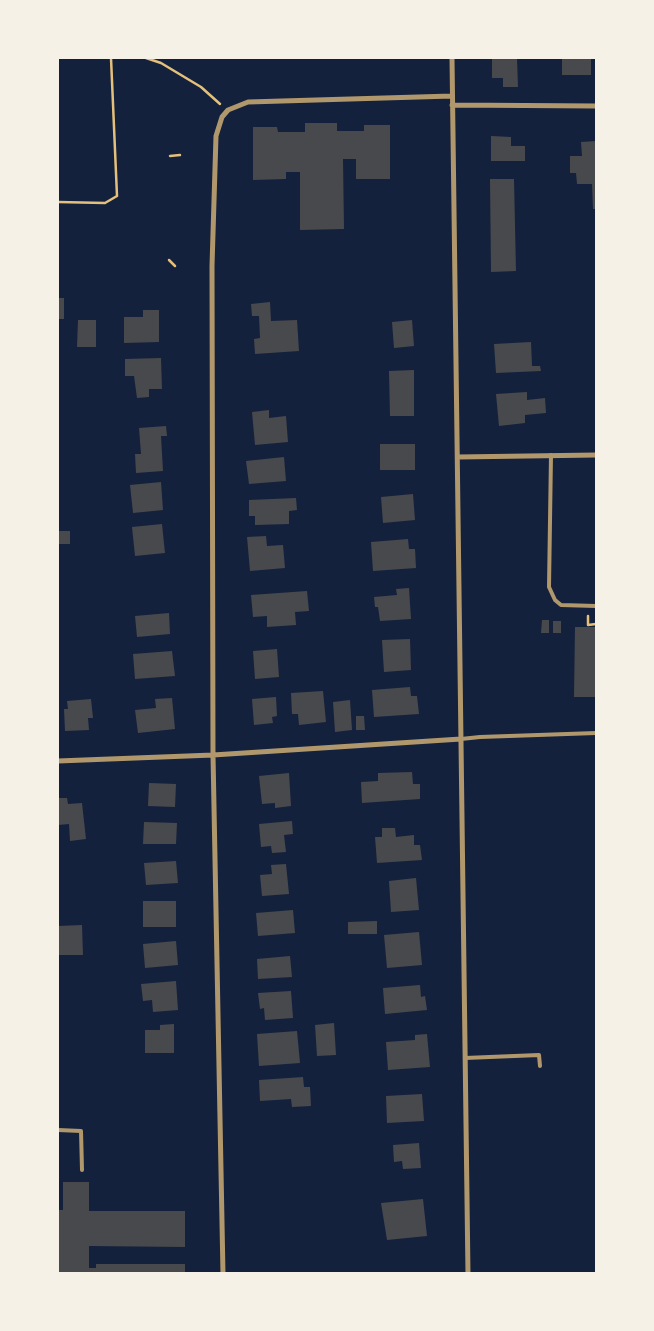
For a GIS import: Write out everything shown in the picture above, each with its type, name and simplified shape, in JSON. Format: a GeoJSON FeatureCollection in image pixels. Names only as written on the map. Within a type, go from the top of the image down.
{"type":"FeatureCollection","features":[{"type":"Feature","properties":{"kind":"street"},"geometry":{"type":"LineString","coordinates":[[452,58],[468,1274]]}},
{"type":"Feature","properties":{"kind":"street"},"geometry":{"type":"LineString","coordinates":[[223,1274],[213,755],[213,200],[217,128],[228,110],[248,102],[452,96]]}},
{"type":"Feature","properties":{"kind":"street"},"geometry":{"type":"LineString","coordinates":[[452,105],[596,106]]}},
{"type":"Feature","properties":{"kind":"street"},"geometry":{"type":"LineString","coordinates":[[458,457],[596,455]]}},
{"type":"Feature","properties":{"kind":"street"},"geometry":{"type":"LineString","coordinates":[[58,761],[213,755],[461,739]]}},
{"type":"Feature","properties":{"kind":"lane"},"geometry":{"type":"LineString","coordinates":[[551,455],[550,587],[555,600],[561,605],[596,606]]}},
{"type":"Feature","properties":{"kind":"lane"},"geometry":{"type":"LineString","coordinates":[[461,739],[596,733]]}},
{"type":"Feature","properties":{"kind":"lane"},"geometry":{"type":"LineString","coordinates":[[465,1058],[539,1055],[540,1066]]}},
{"type":"Feature","properties":{"kind":"lane"},"geometry":{"type":"LineString","coordinates":[[58,1130],[82,1131],[82,1170]]}},
{"type":"Feature","properties":{"kind":"path"},"geometry":{"type":"LineString","coordinates":[[58,202],[106,203],[117,196],[111,58]]}},
{"type":"Feature","properties":{"kind":"path"},"geometry":{"type":"LineString","coordinates":[[146,58],[162,63],[201,87],[228,110]]}},
{"type":"Feature","properties":{"kind":"path"},"geometry":{"type":"LineString","coordinates":[[170,156],[180,156]]}},
{"type":"Feature","properties":{"kind":"path"},"geometry":{"type":"LineString","coordinates":[[169,260],[175,266]]}},
{"type":"Feature","properties":{"kind":"path"},"geometry":{"type":"LineString","coordinates":[[588,616],[588,625],[596,624]]}},
{"type":"Feature","properties":{"kind":"building"},"geometry":{"type":"Polygon","coordinates":[[[492,58],[517,58],[518,87],[503,87],[503,78],[492,78],[492,58]]]}},
{"type":"Feature","properties":{"kind":"building"},"geometry":{"type":"Polygon","coordinates":[[[562,58],[591,58],[591,75],[562,75],[562,58]]]}},
{"type":"Feature","properties":{"kind":"building"},"geometry":{"type":"Polygon","coordinates":[[[305,123],[337,123],[337,131],[364,131],[364,125],[390,125],[390,179],[356,179],[356,159],[343,159],[344,229],[300,230],[300,172],[286,172],[286,179],[253,180],[253,127],[277,127],[278,132],[305,132],[305,123]]]}},
{"type":"Feature","properties":{"kind":"building"},"geometry":{"type":"Polygon","coordinates":[[[491,136],[511,137],[511,146],[525,146],[525,161],[491,161],[491,136]]]}},
{"type":"Feature","properties":{"kind":"building"},"geometry":{"type":"Polygon","coordinates":[[[596,141],[596,209],[593,209],[592,184],[577,184],[576,173],[570,173],[570,156],[582,156],[581,142],[596,141]]]}},
{"type":"Feature","properties":{"kind":"building"},"geometry":{"type":"Polygon","coordinates":[[[490,179],[514,179],[516,271],[491,272],[490,179]]]}},
{"type":"Feature","properties":{"kind":"building"},"geometry":{"type":"Polygon","coordinates":[[[58,298],[64,298],[64,319],[58,319],[58,298]]]}},
{"type":"Feature","properties":{"kind":"building"},"geometry":{"type":"Polygon","coordinates":[[[270,302],[271,321],[297,320],[299,351],[255,354],[254,339],[260,338],[259,316],[252,316],[251,304],[270,302]]]}},
{"type":"Feature","properties":{"kind":"building"},"geometry":{"type":"Polygon","coordinates":[[[143,310],[159,310],[159,342],[124,343],[124,317],[143,317],[143,310]]]}},
{"type":"Feature","properties":{"kind":"building"},"geometry":{"type":"Polygon","coordinates":[[[78,320],[96,320],[96,347],[77,347],[78,320]]]}},
{"type":"Feature","properties":{"kind":"building"},"geometry":{"type":"Polygon","coordinates":[[[412,320],[414,346],[394,348],[392,322],[412,320]]]}},
{"type":"Feature","properties":{"kind":"building"},"geometry":{"type":"Polygon","coordinates":[[[531,342],[532,366],[540,366],[541,371],[496,373],[494,344],[531,342]]]}},
{"type":"Feature","properties":{"kind":"building"},"geometry":{"type":"Polygon","coordinates":[[[161,358],[162,389],[149,389],[149,397],[137,398],[134,376],[125,376],[125,359],[161,358]]]}},
{"type":"Feature","properties":{"kind":"building"},"geometry":{"type":"Polygon","coordinates":[[[414,370],[414,416],[390,416],[389,371],[414,370]]]}},
{"type":"Feature","properties":{"kind":"building"},"geometry":{"type":"Polygon","coordinates":[[[527,392],[527,400],[545,398],[546,413],[525,415],[525,423],[499,426],[496,394],[527,392]]]}},
{"type":"Feature","properties":{"kind":"building"},"geometry":{"type":"Polygon","coordinates":[[[269,410],[269,418],[286,416],[288,442],[255,445],[252,412],[269,410]]]}},
{"type":"Feature","properties":{"kind":"building"},"geometry":{"type":"Polygon","coordinates":[[[166,426],[167,436],[161,436],[163,471],[136,473],[135,454],[141,454],[139,428],[166,426]]]}},
{"type":"Feature","properties":{"kind":"building"},"geometry":{"type":"Polygon","coordinates":[[[380,444],[415,444],[415,470],[380,470],[380,444]]]}},
{"type":"Feature","properties":{"kind":"building"},"geometry":{"type":"Polygon","coordinates":[[[284,457],[286,481],[249,484],[246,461],[284,457]]]}},
{"type":"Feature","properties":{"kind":"building"},"geometry":{"type":"Polygon","coordinates":[[[161,482],[163,510],[133,513],[130,485],[161,482]]]}},
{"type":"Feature","properties":{"kind":"building"},"geometry":{"type":"Polygon","coordinates":[[[413,494],[415,520],[383,523],[381,497],[413,494]]]}},
{"type":"Feature","properties":{"kind":"building"},"geometry":{"type":"Polygon","coordinates":[[[296,498],[297,510],[289,511],[289,524],[255,525],[255,516],[249,516],[249,500],[296,498]]]}},
{"type":"Feature","properties":{"kind":"building"},"geometry":{"type":"Polygon","coordinates":[[[162,524],[165,553],[135,556],[132,527],[162,524]]]}},
{"type":"Feature","properties":{"kind":"building"},"geometry":{"type":"Polygon","coordinates":[[[58,531],[70,531],[70,544],[58,544],[58,531]]]}},
{"type":"Feature","properties":{"kind":"building"},"geometry":{"type":"Polygon","coordinates":[[[266,536],[267,546],[283,545],[285,568],[250,571],[247,537],[266,536]]]}},
{"type":"Feature","properties":{"kind":"building"},"geometry":{"type":"Polygon","coordinates":[[[408,539],[409,549],[415,549],[416,568],[373,571],[371,542],[408,539]]]}},
{"type":"Feature","properties":{"kind":"building"},"geometry":{"type":"Polygon","coordinates":[[[409,588],[411,619],[380,621],[374,597],[397,595],[396,589],[409,588]]]}},
{"type":"Feature","properties":{"kind":"building"},"geometry":{"type":"Polygon","coordinates":[[[307,591],[309,611],[295,612],[296,625],[267,627],[267,616],[253,617],[251,595],[307,591]]]}},
{"type":"Feature","properties":{"kind":"building"},"geometry":{"type":"Polygon","coordinates":[[[169,613],[170,634],[137,637],[135,616],[169,613]]]}},
{"type":"Feature","properties":{"kind":"building"},"geometry":{"type":"Polygon","coordinates":[[[542,620],[549,620],[549,633],[541,633],[542,620]]]}},
{"type":"Feature","properties":{"kind":"building"},"geometry":{"type":"Polygon","coordinates":[[[553,621],[561,621],[561,633],[553,633],[553,621]]]}},
{"type":"Feature","properties":{"kind":"building"},"geometry":{"type":"Polygon","coordinates":[[[575,627],[596,627],[596,697],[574,697],[575,627]]]}},
{"type":"Feature","properties":{"kind":"building"},"geometry":{"type":"Polygon","coordinates":[[[410,639],[411,670],[384,672],[382,640],[410,639]]]}},
{"type":"Feature","properties":{"kind":"building"},"geometry":{"type":"Polygon","coordinates":[[[277,649],[279,677],[255,679],[253,651],[277,649]]]}},
{"type":"Feature","properties":{"kind":"building"},"geometry":{"type":"Polygon","coordinates":[[[172,651],[175,676],[135,679],[133,654],[172,651]]]}},
{"type":"Feature","properties":{"kind":"building"},"geometry":{"type":"Polygon","coordinates":[[[410,687],[411,696],[417,696],[419,714],[374,717],[372,690],[410,687]]]}},
{"type":"Feature","properties":{"kind":"building"},"geometry":{"type":"Polygon","coordinates":[[[323,691],[326,722],[299,725],[298,714],[292,714],[291,693],[323,691]]]}},
{"type":"Feature","properties":{"kind":"building"},"geometry":{"type":"Polygon","coordinates":[[[276,697],[277,716],[272,717],[273,723],[254,725],[252,699],[276,697]]]}},
{"type":"Feature","properties":{"kind":"building"},"geometry":{"type":"Polygon","coordinates":[[[172,698],[175,729],[138,733],[135,710],[156,708],[155,699],[172,698]]]}},
{"type":"Feature","properties":{"kind":"building"},"geometry":{"type":"Polygon","coordinates":[[[91,699],[93,718],[88,718],[89,730],[65,731],[64,709],[68,709],[67,701],[91,699]]]}},
{"type":"Feature","properties":{"kind":"building"},"geometry":{"type":"Polygon","coordinates":[[[350,700],[352,730],[335,732],[333,702],[350,700]]]}},
{"type":"Feature","properties":{"kind":"building"},"geometry":{"type":"Polygon","coordinates":[[[356,716],[364,716],[365,730],[356,730],[356,716]]]}},
{"type":"Feature","properties":{"kind":"building"},"geometry":{"type":"Polygon","coordinates":[[[412,772],[413,784],[420,784],[420,799],[362,803],[361,782],[378,781],[378,773],[412,772]]]}},
{"type":"Feature","properties":{"kind":"building"},"geometry":{"type":"Polygon","coordinates":[[[289,773],[291,806],[275,808],[275,803],[262,804],[259,776],[289,773]]]}},
{"type":"Feature","properties":{"kind":"building"},"geometry":{"type":"Polygon","coordinates":[[[149,783],[176,784],[175,807],[148,806],[149,783]]]}},
{"type":"Feature","properties":{"kind":"building"},"geometry":{"type":"Polygon","coordinates":[[[58,798],[67,798],[68,804],[82,803],[86,839],[70,841],[69,824],[58,825],[58,798]]]}},
{"type":"Feature","properties":{"kind":"building"},"geometry":{"type":"Polygon","coordinates":[[[292,821],[293,834],[284,835],[286,852],[272,853],[271,846],[261,847],[259,824],[292,821]]]}},
{"type":"Feature","properties":{"kind":"building"},"geometry":{"type":"Polygon","coordinates":[[[144,822],[177,823],[176,844],[143,844],[144,822]]]}},
{"type":"Feature","properties":{"kind":"building"},"geometry":{"type":"Polygon","coordinates":[[[382,828],[395,828],[396,837],[414,835],[414,845],[420,845],[422,860],[377,863],[375,837],[382,837],[382,828]]]}},
{"type":"Feature","properties":{"kind":"building"},"geometry":{"type":"Polygon","coordinates":[[[176,861],[178,883],[146,885],[144,863],[176,861]]]}},
{"type":"Feature","properties":{"kind":"building"},"geometry":{"type":"Polygon","coordinates":[[[286,864],[289,894],[262,896],[260,875],[272,874],[271,865],[286,864]]]}},
{"type":"Feature","properties":{"kind":"building"},"geometry":{"type":"Polygon","coordinates":[[[416,878],[419,910],[391,912],[389,881],[416,878]]]}},
{"type":"Feature","properties":{"kind":"building"},"geometry":{"type":"Polygon","coordinates":[[[143,901],[176,901],[176,927],[143,927],[143,901]]]}},
{"type":"Feature","properties":{"kind":"building"},"geometry":{"type":"Polygon","coordinates":[[[293,910],[295,933],[258,936],[256,913],[293,910]]]}},
{"type":"Feature","properties":{"kind":"building"},"geometry":{"type":"Polygon","coordinates":[[[377,921],[377,934],[348,934],[348,922],[377,921]]]}},
{"type":"Feature","properties":{"kind":"building"},"geometry":{"type":"Polygon","coordinates":[[[82,925],[83,955],[58,955],[58,926],[82,925]]]}},
{"type":"Feature","properties":{"kind":"building"},"geometry":{"type":"Polygon","coordinates":[[[419,932],[422,965],[387,968],[384,935],[419,932]]]}},
{"type":"Feature","properties":{"kind":"building"},"geometry":{"type":"Polygon","coordinates":[[[176,941],[178,965],[145,968],[143,944],[176,941]]]}},
{"type":"Feature","properties":{"kind":"building"},"geometry":{"type":"Polygon","coordinates":[[[290,956],[292,977],[258,979],[257,959],[290,956]]]}},
{"type":"Feature","properties":{"kind":"building"},"geometry":{"type":"Polygon","coordinates":[[[176,981],[178,1010],[153,1012],[152,1000],[143,1001],[141,984],[176,981]]]}},
{"type":"Feature","properties":{"kind":"building"},"geometry":{"type":"Polygon","coordinates":[[[420,985],[421,997],[425,996],[427,1010],[385,1014],[383,988],[420,985]]]}},
{"type":"Feature","properties":{"kind":"building"},"geometry":{"type":"Polygon","coordinates":[[[291,991],[293,1018],[265,1020],[264,1008],[260,1009],[258,993],[291,991]]]}},
{"type":"Feature","properties":{"kind":"building"},"geometry":{"type":"Polygon","coordinates":[[[334,1023],[336,1055],[317,1056],[315,1025],[334,1023]]]}},
{"type":"Feature","properties":{"kind":"building"},"geometry":{"type":"Polygon","coordinates":[[[174,1024],[174,1053],[145,1053],[145,1030],[160,1030],[160,1025],[174,1024]]]}},
{"type":"Feature","properties":{"kind":"building"},"geometry":{"type":"Polygon","coordinates":[[[297,1031],[300,1063],[259,1066],[257,1034],[297,1031]]]}},
{"type":"Feature","properties":{"kind":"building"},"geometry":{"type":"Polygon","coordinates":[[[427,1034],[430,1067],[388,1070],[386,1042],[415,1040],[415,1035],[427,1034]]]}},
{"type":"Feature","properties":{"kind":"building"},"geometry":{"type":"Polygon","coordinates":[[[303,1077],[304,1087],[310,1087],[311,1106],[292,1107],[291,1099],[260,1101],[259,1080],[303,1077]]]}},
{"type":"Feature","properties":{"kind":"building"},"geometry":{"type":"Polygon","coordinates":[[[422,1094],[424,1121],[387,1123],[386,1096],[422,1094]]]}},
{"type":"Feature","properties":{"kind":"building"},"geometry":{"type":"Polygon","coordinates":[[[419,1143],[421,1168],[403,1169],[402,1161],[394,1162],[393,1145],[419,1143]]]}},
{"type":"Feature","properties":{"kind":"building"},"geometry":{"type":"Polygon","coordinates":[[[63,1182],[89,1182],[89,1211],[185,1211],[185,1247],[89,1246],[89,1268],[96,1268],[96,1264],[185,1264],[185,1274],[58,1274],[58,1210],[63,1210],[63,1182]]]}},
{"type":"Feature","properties":{"kind":"building"},"geometry":{"type":"Polygon","coordinates":[[[423,1199],[427,1236],[387,1240],[381,1203],[423,1199]]]}}]}
